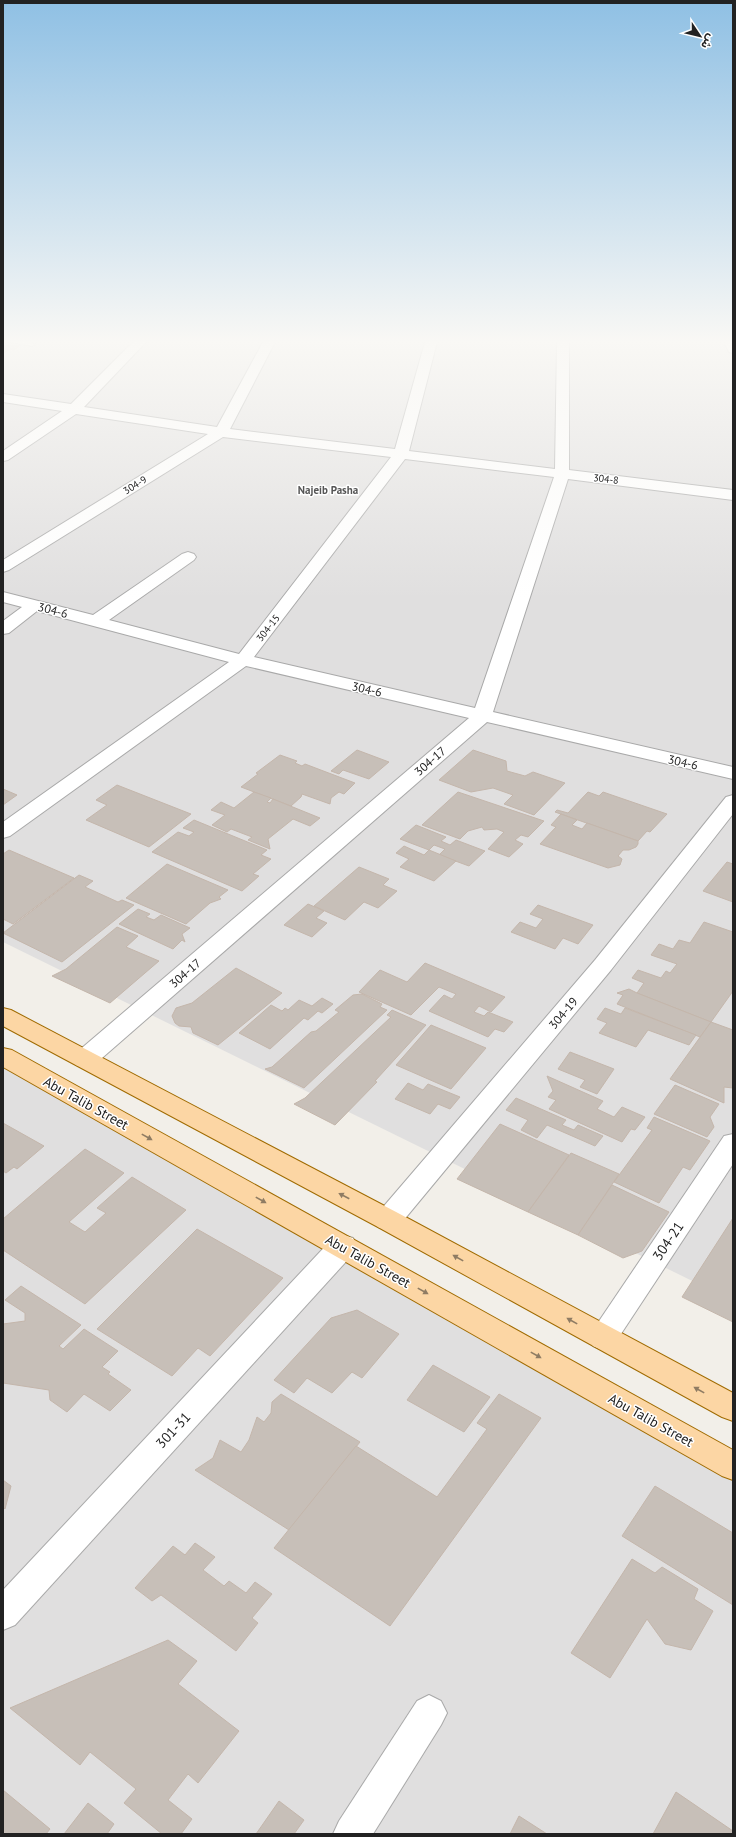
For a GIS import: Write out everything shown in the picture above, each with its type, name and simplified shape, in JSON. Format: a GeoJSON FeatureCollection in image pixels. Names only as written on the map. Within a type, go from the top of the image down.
{"type":"FeatureCollection","features":[{"type":"Feature","properties":{"kind":"main road"},"geometry":{"type":"LineString","coordinates":[[3,1016],[388,1220],[733,1408]]}},
{"type":"Feature","properties":{"kind":"main road","name":"Abu Talib Street"},"geometry":{"type":"LineString","coordinates":[[3,1056],[733,1466]]}},
{"type":"Feature","properties":{"kind":"street"},"geometry":{"type":"LineString","coordinates":[[3,458],[47,428]]}},
{"type":"Feature","properties":{"kind":"street","name":"304-8"},"geometry":{"type":"LineString","coordinates":[[195,428],[733,495]]}},
{"type":"Feature","properties":{"kind":"street"},"geometry":{"type":"LineString","coordinates":[[222,432],[224,428]]}},
{"type":"Feature","properties":{"kind":"street","name":"304-15"},"geometry":{"type":"LineString","coordinates":[[3,832],[243,660],[401,454],[408,428]]}},
{"type":"Feature","properties":{"kind":"street"},"geometry":{"type":"LineString","coordinates":[[482,716],[562,474],[562,428]]}},
{"type":"Feature","properties":{"kind":"street","name":"304-9"},"geometry":{"type":"LineString","coordinates":[[3,567],[222,432]]}},
{"type":"Feature","properties":{"kind":"street"},"geometry":{"type":"LineString","coordinates":[[95,622],[188,557]]}},
{"type":"Feature","properties":{"kind":"street","name":"304-6"},"geometry":{"type":"LineString","coordinates":[[3,597],[243,660],[733,773]]}},
{"type":"Feature","properties":{"kind":"street"},"geometry":{"type":"LineString","coordinates":[[3,629],[35,605]]}},
{"type":"Feature","properties":{"kind":"street","name":"304-17"},"geometry":{"type":"LineString","coordinates":[[85,1059],[482,716]]}},
{"type":"Feature","properties":{"kind":"street","name":"304-19"},"geometry":{"type":"LineString","coordinates":[[388,1220],[603,965],[733,801]]}},
{"type":"Feature","properties":{"kind":"street","name":"304-21"},"geometry":{"type":"LineString","coordinates":[[603,1338],[733,1144]]}},
{"type":"Feature","properties":{"kind":"street","name":"301-31"},"geometry":{"type":"LineString","coordinates":[[3,1614],[342,1246]]}},
{"type":"Feature","properties":{"kind":"street"},"geometry":{"type":"LineString","coordinates":[[352,1834],[429,1714]]}},
{"type":"Feature","properties":{"kind":"shaded area"},"geometry":{"type":"Polygon","coordinates":[[[3,428],[733,428],[733,1301],[3,942],[3,428]]]}},
{"type":"Feature","properties":{"kind":"shaded area"},"geometry":{"type":"Polygon","coordinates":[[[3,1067],[733,1472],[733,1834],[3,1834],[3,1067]]]}},
{"type":"Feature","properties":{"kind":"building"},"geometry":{"type":"Polygon","coordinates":[[[357,750],[389,762],[369,779],[343,770],[339,774],[331,771],[357,750]]]}},
{"type":"Feature","properties":{"kind":"building"},"geometry":{"type":"Polygon","coordinates":[[[473,750],[506,761],[507,771],[525,776],[533,772],[565,783],[534,815],[504,804],[513,795],[493,788],[471,792],[439,780],[473,750]]]}},
{"type":"Feature","properties":{"kind":"building"},"geometry":{"type":"Polygon","coordinates":[[[280,755],[297,761],[295,763],[302,766],[305,764],[355,783],[344,794],[339,792],[331,798],[330,804],[302,794],[301,797],[291,806],[241,787],[258,774],[256,773],[280,755]]]}},
{"type":"Feature","properties":{"kind":"building"},"geometry":{"type":"Polygon","coordinates":[[[117,785],[191,814],[149,847],[86,820],[107,805],[96,800],[117,785]]]}},
{"type":"Feature","properties":{"kind":"building"},"geometry":{"type":"Polygon","coordinates":[[[3,789],[17,795],[3,805],[3,789]]]}},
{"type":"Feature","properties":{"kind":"building"},"geometry":{"type":"Polygon","coordinates":[[[254,792],[271,798],[267,802],[270,803],[273,799],[320,818],[310,826],[293,819],[268,839],[270,849],[248,840],[252,837],[231,829],[227,832],[212,825],[225,815],[211,810],[221,802],[234,808],[254,792]]]}},
{"type":"Feature","properties":{"kind":"building"},"geometry":{"type":"Polygon","coordinates":[[[458,792],[544,821],[528,837],[521,835],[515,840],[523,844],[509,857],[488,849],[504,832],[497,829],[484,830],[482,827],[468,831],[460,839],[422,825],[458,792]]]}},
{"type":"Feature","properties":{"kind":"building"},"geometry":{"type":"Polygon","coordinates":[[[588,792],[599,796],[603,792],[667,814],[650,832],[647,831],[638,841],[555,812],[557,810],[568,813],[588,792]]]}},
{"type":"Feature","properties":{"kind":"building"},"geometry":{"type":"Polygon","coordinates":[[[561,814],[577,820],[572,825],[582,829],[587,823],[638,841],[638,844],[636,847],[629,850],[623,850],[618,856],[622,859],[620,865],[608,868],[540,844],[556,827],[551,825],[561,814]]]}},
{"type":"Feature","properties":{"kind":"building"},"geometry":{"type":"Polygon","coordinates":[[[194,820],[267,850],[261,855],[271,859],[253,874],[259,876],[242,891],[152,852],[178,832],[189,836],[194,832],[183,828],[194,820]]]}},
{"type":"Feature","properties":{"kind":"building"},"geometry":{"type":"Polygon","coordinates":[[[416,825],[446,837],[441,841],[450,845],[456,840],[485,851],[469,866],[439,855],[445,849],[434,845],[429,850],[400,839],[416,825]]]}},
{"type":"Feature","properties":{"kind":"building"},"geometry":{"type":"Polygon","coordinates":[[[404,846],[424,855],[429,850],[456,861],[434,881],[400,867],[409,859],[396,853],[404,846]]]}},
{"type":"Feature","properties":{"kind":"building"},"geometry":{"type":"Polygon","coordinates":[[[9,850],[74,878],[13,924],[3,919],[3,854],[9,850]]]}},
{"type":"Feature","properties":{"kind":"building"},"geometry":{"type":"Polygon","coordinates":[[[727,862],[733,864],[733,902],[703,891],[727,862]]]}},
{"type":"Feature","properties":{"kind":"building"},"geometry":{"type":"Polygon","coordinates":[[[167,864],[228,890],[219,897],[221,899],[210,903],[186,924],[126,898],[167,864]]]}},
{"type":"Feature","properties":{"kind":"building"},"geometry":{"type":"Polygon","coordinates":[[[359,867],[389,879],[383,885],[397,891],[378,908],[364,902],[345,920],[314,906],[359,867]]]}},
{"type":"Feature","properties":{"kind":"building"},"geometry":{"type":"Polygon","coordinates":[[[79,875],[93,881],[85,887],[118,902],[122,900],[134,905],[62,962],[3,933],[79,875]]]}},
{"type":"Feature","properties":{"kind":"building"},"geometry":{"type":"Polygon","coordinates":[[[308,904],[324,911],[316,918],[327,923],[312,937],[284,925],[308,904]]]}},
{"type":"Feature","properties":{"kind":"building"},"geometry":{"type":"Polygon","coordinates":[[[538,905],[593,925],[578,944],[563,938],[555,949],[511,932],[520,922],[536,928],[543,919],[530,914],[538,905]]]}},
{"type":"Feature","properties":{"kind":"building"},"geometry":{"type":"Polygon","coordinates":[[[138,909],[150,914],[146,917],[154,920],[161,915],[190,928],[182,934],[185,942],[182,940],[173,949],[119,924],[138,909]]]}},
{"type":"Feature","properties":{"kind":"building"},"geometry":{"type":"Polygon","coordinates":[[[704,922],[733,932],[733,991],[711,1022],[637,993],[644,983],[632,978],[638,970],[661,978],[666,971],[670,973],[677,964],[651,955],[659,944],[673,949],[679,940],[690,943],[704,922]]]}},
{"type":"Feature","properties":{"kind":"building"},"geometry":{"type":"Polygon","coordinates":[[[117,927],[138,936],[126,947],[159,961],[110,1003],[52,976],[66,969],[117,927]]]}},
{"type":"Feature","properties":{"kind":"building"},"geometry":{"type":"Polygon","coordinates":[[[425,963],[505,997],[491,1012],[479,1006],[474,1012],[484,1016],[488,1012],[513,1022],[504,1032],[495,1029],[488,1037],[429,1011],[444,995],[452,999],[456,994],[439,987],[411,1015],[359,992],[380,970],[407,982],[425,963]]]}},
{"type":"Feature","properties":{"kind":"building"},"geometry":{"type":"Polygon","coordinates":[[[236,968],[282,993],[218,1045],[193,1033],[191,1027],[179,1026],[175,1023],[172,1016],[176,1008],[192,1003],[236,968]]]}},
{"type":"Feature","properties":{"kind":"building"},"geometry":{"type":"Polygon","coordinates":[[[629,989],[711,1022],[700,1037],[617,1004],[623,995],[617,993],[629,989]]]}},
{"type":"Feature","properties":{"kind":"building"},"geometry":{"type":"Polygon","coordinates":[[[362,994],[382,1004],[380,1007],[387,1010],[304,1088],[265,1069],[272,1067],[311,1032],[316,1031],[339,1012],[335,1010],[353,995],[362,994]]]}},
{"type":"Feature","properties":{"kind":"building"},"geometry":{"type":"Polygon","coordinates":[[[322,998],[333,1004],[322,1013],[318,1011],[308,1020],[304,1018],[270,1049],[239,1033],[271,1005],[282,1011],[285,1008],[288,1010],[299,1000],[312,1006],[322,998]]]}},
{"type":"Feature","properties":{"kind":"building"},"geometry":{"type":"Polygon","coordinates":[[[605,1008],[621,1014],[625,1008],[696,1035],[689,1045],[648,1030],[636,1047],[599,1033],[607,1023],[597,1019],[605,1008]]]}},
{"type":"Feature","properties":{"kind":"building"},"geometry":{"type":"Polygon","coordinates":[[[392,1010],[426,1025],[375,1081],[377,1082],[335,1125],[294,1104],[305,1098],[391,1017],[387,1015],[392,1010]]]}},
{"type":"Feature","properties":{"kind":"building"},"geometry":{"type":"Polygon","coordinates":[[[711,1022],[733,1030],[733,1088],[724,1087],[724,1103],[670,1079],[711,1022]]]}},
{"type":"Feature","properties":{"kind":"building"},"geometry":{"type":"Polygon","coordinates":[[[431,1025],[486,1048],[451,1089],[396,1065],[431,1025]]]}},
{"type":"Feature","properties":{"kind":"building"},"geometry":{"type":"Polygon","coordinates":[[[570,1052],[614,1069],[597,1094],[580,1087],[585,1080],[558,1069],[570,1052]]]}},
{"type":"Feature","properties":{"kind":"building"},"geometry":{"type":"Polygon","coordinates":[[[547,1076],[603,1101],[597,1109],[614,1117],[622,1107],[645,1117],[635,1130],[631,1129],[622,1142],[549,1109],[556,1100],[548,1097],[553,1091],[547,1076]]]}},
{"type":"Feature","properties":{"kind":"building"},"geometry":{"type":"Polygon","coordinates":[[[408,1083],[423,1090],[428,1084],[460,1097],[450,1109],[438,1104],[430,1114],[395,1099],[408,1083]]]}},
{"type":"Feature","properties":{"kind":"building"},"geometry":{"type":"Polygon","coordinates":[[[675,1085],[719,1104],[710,1117],[714,1127],[707,1137],[654,1114],[675,1085]]]}},
{"type":"Feature","properties":{"kind":"building"},"geometry":{"type":"Polygon","coordinates":[[[516,1098],[566,1120],[562,1125],[574,1130],[578,1125],[603,1136],[595,1146],[547,1125],[537,1138],[521,1130],[528,1120],[506,1110],[516,1098]]]}},
{"type":"Feature","properties":{"kind":"building"},"geometry":{"type":"Polygon","coordinates":[[[654,1117],[710,1141],[690,1170],[683,1167],[659,1203],[614,1182],[652,1130],[647,1128],[654,1117]]]}},
{"type":"Feature","properties":{"kind":"building"},"geometry":{"type":"Polygon","coordinates":[[[3,1123],[44,1146],[17,1169],[14,1167],[6,1173],[3,1171],[3,1123]]]}},
{"type":"Feature","properties":{"kind":"building"},"geometry":{"type":"Polygon","coordinates":[[[500,1124],[569,1155],[528,1212],[457,1179],[500,1124]]]}},
{"type":"Feature","properties":{"kind":"building"},"geometry":{"type":"Polygon","coordinates":[[[85,1149],[124,1173],[69,1222],[85,1232],[106,1213],[97,1208],[132,1177],[186,1210],[85,1304],[3,1250],[3,1219],[85,1149]]]}},
{"type":"Feature","properties":{"kind":"building"},"geometry":{"type":"Polygon","coordinates":[[[571,1153],[619,1174],[578,1235],[528,1212],[571,1153]]]}},
{"type":"Feature","properties":{"kind":"building"},"geometry":{"type":"Polygon","coordinates":[[[612,1185],[669,1212],[642,1251],[623,1258],[578,1235],[612,1185]]]}},
{"type":"Feature","properties":{"kind":"building"},"geometry":{"type":"Polygon","coordinates":[[[733,1218],[733,1322],[682,1297],[733,1218]]]}},
{"type":"Feature","properties":{"kind":"building"},"geometry":{"type":"Polygon","coordinates":[[[197,1229],[283,1278],[210,1356],[198,1348],[172,1376],[97,1329],[197,1229]]]}},
{"type":"Feature","properties":{"kind":"building"},"geometry":{"type":"Polygon","coordinates":[[[21,1286],[81,1325],[59,1346],[63,1349],[84,1329],[118,1351],[102,1367],[110,1372],[108,1374],[131,1390],[110,1411],[84,1394],[67,1412],[50,1400],[49,1390],[3,1383],[3,1324],[25,1321],[25,1313],[5,1300],[21,1286]]]}},
{"type":"Feature","properties":{"kind":"building"},"geometry":{"type":"Polygon","coordinates":[[[357,1310],[399,1334],[362,1378],[352,1372],[332,1393],[307,1378],[294,1393],[274,1380],[331,1318],[357,1310]]]}},
{"type":"Feature","properties":{"kind":"building"},"geometry":{"type":"Polygon","coordinates":[[[433,1365],[490,1397],[464,1432],[407,1400],[433,1365]]]}},
{"type":"Feature","properties":{"kind":"building"},"geometry":{"type":"Polygon","coordinates":[[[281,1394],[360,1442],[289,1530],[195,1470],[213,1458],[220,1440],[241,1452],[249,1440],[257,1417],[264,1422],[271,1413],[272,1402],[281,1394]]]}},
{"type":"Feature","properties":{"kind":"building"},"geometry":{"type":"Polygon","coordinates":[[[499,1394],[541,1418],[390,1626],[274,1548],[356,1446],[437,1497],[487,1429],[477,1423],[499,1394]]]}},
{"type":"Feature","properties":{"kind":"building"},"geometry":{"type":"Polygon","coordinates":[[[3,1480],[11,1486],[5,1509],[3,1507],[3,1480]]]}},
{"type":"Feature","properties":{"kind":"building"},"geometry":{"type":"Polygon","coordinates":[[[655,1486],[733,1533],[733,1605],[622,1536],[655,1486]]]}},
{"type":"Feature","properties":{"kind":"building"},"geometry":{"type":"Polygon","coordinates":[[[195,1543],[215,1557],[203,1570],[224,1586],[229,1581],[246,1593],[255,1582],[272,1594],[252,1618],[258,1623],[236,1651],[161,1595],[152,1601],[135,1588],[173,1546],[185,1555],[195,1543]]]}},
{"type":"Feature","properties":{"kind":"building"},"geometry":{"type":"Polygon","coordinates":[[[632,1559],[655,1573],[662,1567],[698,1589],[694,1599],[713,1611],[691,1650],[665,1644],[647,1619],[610,1678],[571,1653],[632,1559]]]}},
{"type":"Feature","properties":{"kind":"building"},"geometry":{"type":"Polygon","coordinates":[[[168,1640],[197,1661],[178,1684],[239,1731],[198,1783],[188,1774],[168,1800],[192,1819],[181,1834],[162,1834],[124,1803],[136,1789],[90,1752],[80,1765],[10,1708],[168,1640]]]}},
{"type":"Feature","properties":{"kind":"building"},"geometry":{"type":"Polygon","coordinates":[[[3,1790],[50,1829],[46,1834],[3,1834],[3,1790]]]}},
{"type":"Feature","properties":{"kind":"building"},"geometry":{"type":"Polygon","coordinates":[[[676,1792],[733,1831],[733,1834],[653,1834],[676,1792]]]}},
{"type":"Feature","properties":{"kind":"building"},"geometry":{"type":"Polygon","coordinates":[[[279,1801],[304,1820],[294,1834],[256,1834],[279,1801]]]}},
{"type":"Feature","properties":{"kind":"building"},"geometry":{"type":"Polygon","coordinates":[[[88,1803],[114,1824],[107,1834],[64,1834],[88,1803]]]}},
{"type":"Feature","properties":{"kind":"building"},"geometry":{"type":"Polygon","coordinates":[[[519,1816],[547,1834],[510,1834],[519,1816]]]}},
{"type":"Feature","properties":{"kind":"district","name":"Najeib Pasha"},"geometry":{"type":"Point","coordinates":[328,490]}}]}
